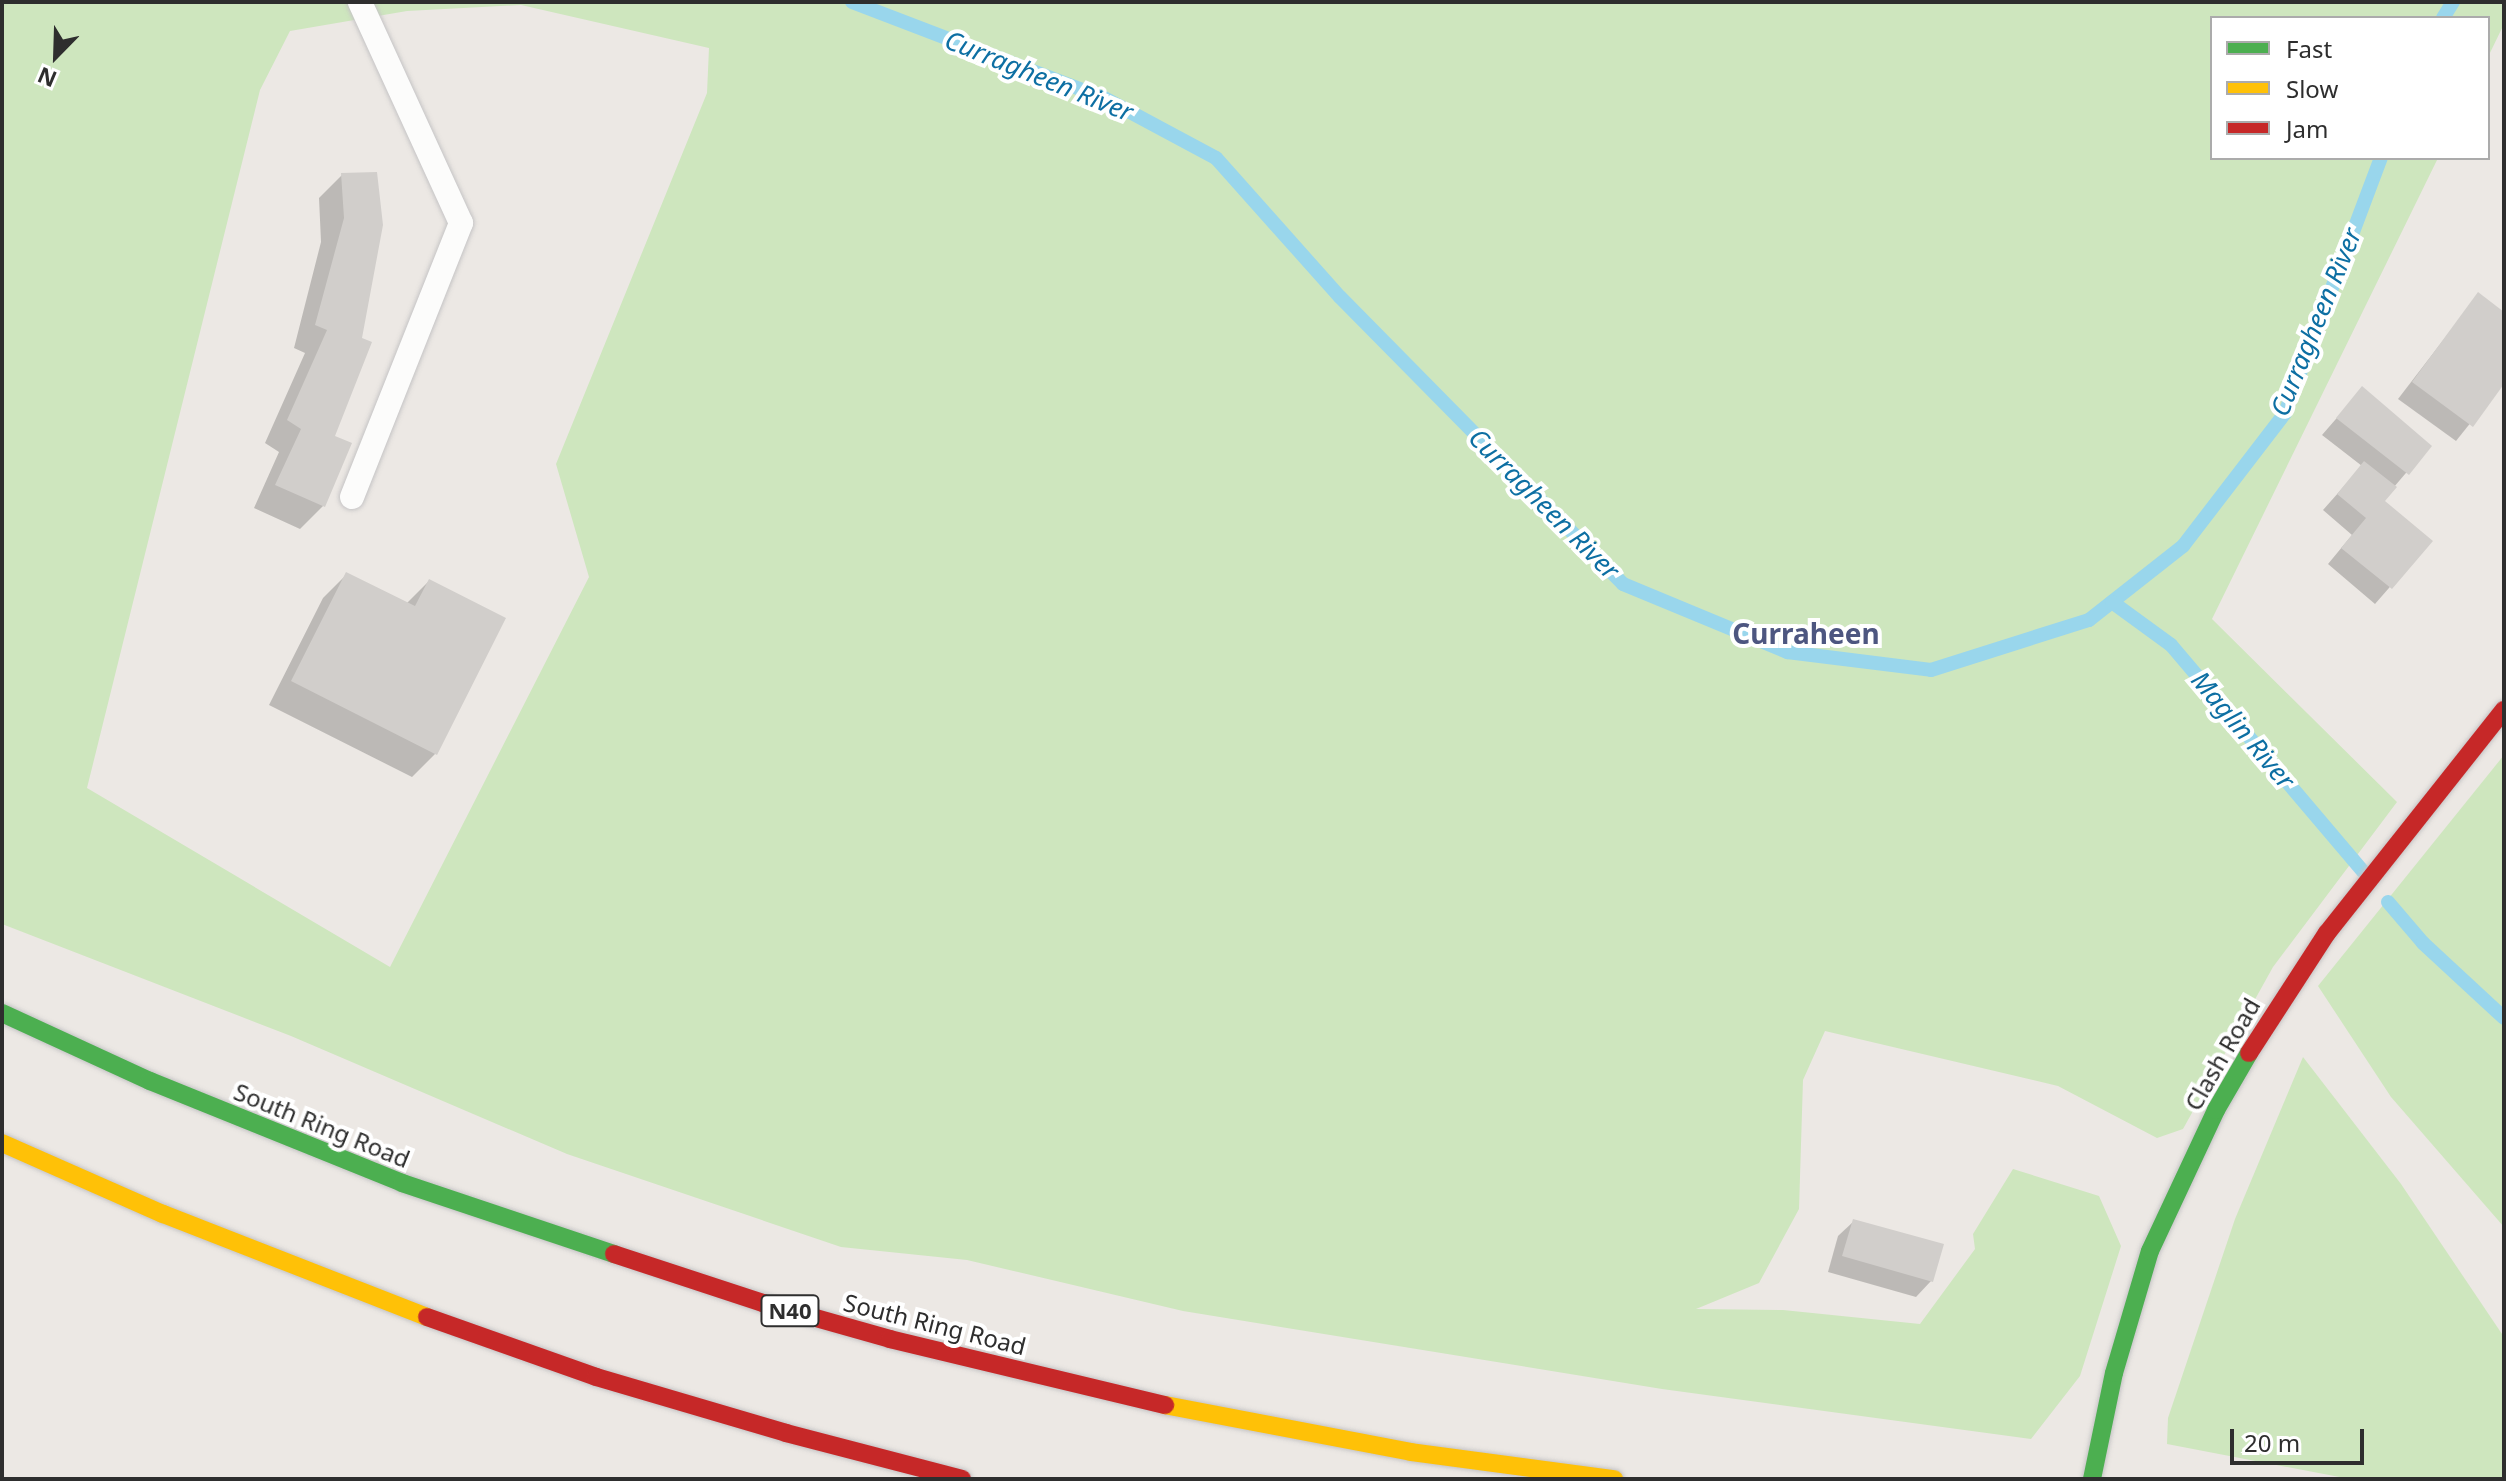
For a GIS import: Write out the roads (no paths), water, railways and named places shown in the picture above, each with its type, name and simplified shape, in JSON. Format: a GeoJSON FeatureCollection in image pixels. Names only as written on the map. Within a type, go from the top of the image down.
{"type":"FeatureCollection","features":[{"type":"Feature","properties":{"kind":"main road","name":"Clash Road"},"geometry":{"type":"LineString","coordinates":[[2092,1479],[2114,1373],[2150,1251],[2173,1196],[2216,1110],[2264,1026],[2327,933],[2504,710]]}},
{"type":"Feature","properties":{"kind":"main road","name":"South Ring Road"},"geometry":{"type":"LineString","coordinates":[[2,1013],[150,1081],[402,1183],[763,1303],[890,1339],[1152,1402],[1411,1452],[1614,1479]]}},
{"type":"Feature","properties":{"kind":"main road"},"geometry":{"type":"LineString","coordinates":[[2,1143],[163,1214],[386,1302],[581,1372],[786,1433],[962,1479]]}},
{"type":"Feature","properties":{"kind":"lane"},"geometry":{"type":"LineString","coordinates":[[352,497],[461,223],[360,2]]}},
{"type":"Feature","properties":{"kind":"waterway","name":"Curragheen River"},"geometry":{"type":"LineString","coordinates":[[852,2],[1104,98],[1216,158],[1340,297],[1623,584],[1787,652],[1931,670],[2089,620],[2183,546],[2285,413],[2380,160]]}},
{"type":"Feature","properties":{"kind":"waterway","name":"Curragheen River"},"geometry":{"type":"LineString","coordinates":[[2444,16],[2453,2]]}},
{"type":"Feature","properties":{"kind":"waterway","name":"Maglin River"},"geometry":{"type":"LineString","coordinates":[[2112,602],[2171,645],[2363,871]]}},
{"type":"Feature","properties":{"kind":"waterway","name":"Maglin River"},"geometry":{"type":"LineString","coordinates":[[2388,902],[2423,943],[2504,1018]]}},
{"type":"Feature","properties":{"kind":"district","name":"Curraheen"},"geometry":{"type":"Point","coordinates":[1806,633]}}]}
